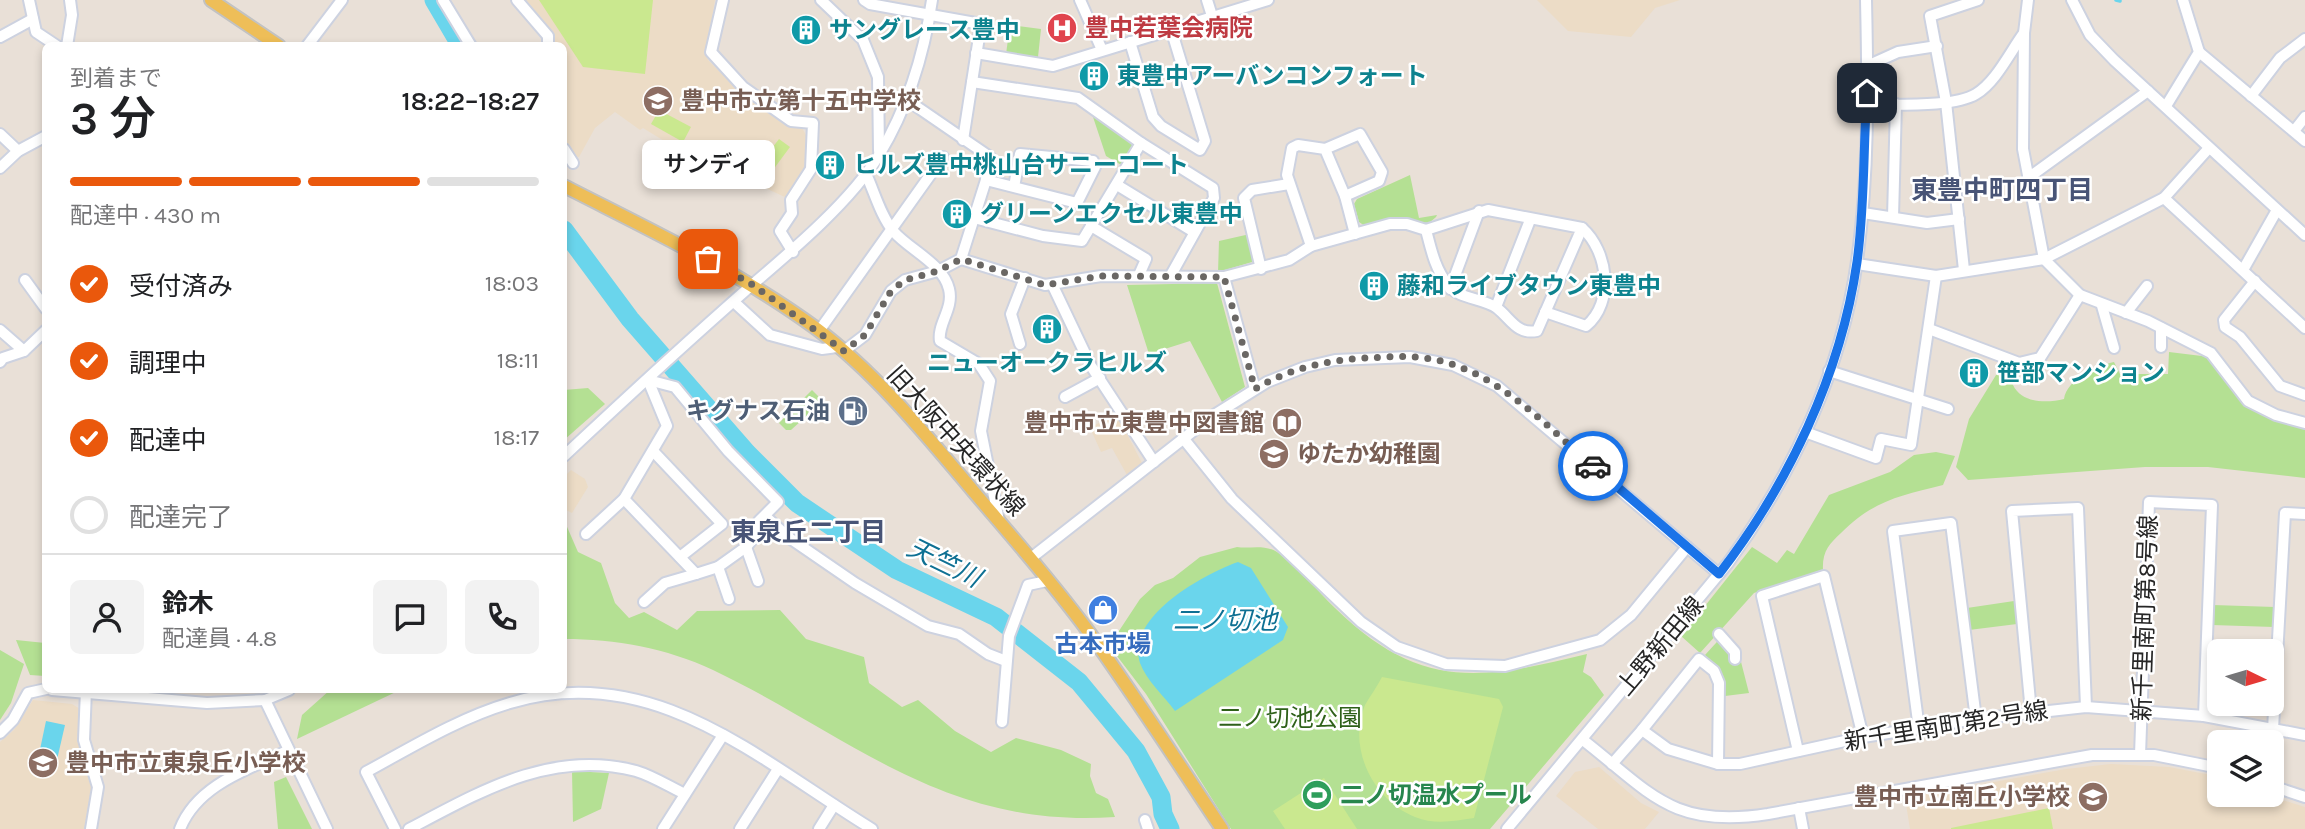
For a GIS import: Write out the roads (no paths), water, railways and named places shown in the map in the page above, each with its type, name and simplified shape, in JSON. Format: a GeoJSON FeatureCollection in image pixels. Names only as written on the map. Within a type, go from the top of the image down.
{"type":"FeatureCollection","features":[{"type":"Feature","properties":{"kind":"main road"},"geometry":{"type":"LineString","coordinates":[[211,0],[273,42]]}},
{"type":"Feature","properties":{"kind":"main road","name":"旧大阪中央環状線"},"geometry":{"type":"LineString","coordinates":[[567,188],[753,285],[819,331],[916,423],[1031,558],[1087,629],[1139,703],[1219,828]]}},
{"type":"Feature","properties":{"kind":"street"},"geometry":{"type":"LineString","coordinates":[[29,0],[36,32],[51,42]]}},
{"type":"Feature","properties":{"kind":"street"},"geometry":{"type":"LineString","coordinates":[[68,42],[72,15],[70,0]]}},
{"type":"Feature","properties":{"kind":"street"},"geometry":{"type":"LineString","coordinates":[[443,0],[469,42]]}},
{"type":"Feature","properties":{"kind":"street"},"geometry":{"type":"LineString","coordinates":[[517,0],[548,36],[548,42]]}},
{"type":"Feature","properties":{"kind":"street"},"geometry":{"type":"LineString","coordinates":[[723,0],[711,52],[752,94],[791,121],[813,123],[811,169],[791,200],[792,214],[780,231],[793,252]]}},
{"type":"Feature","properties":{"kind":"street"},"geometry":{"type":"LineString","coordinates":[[821,0],[863,40],[878,77],[879,156]]}},
{"type":"Feature","properties":{"kind":"street"},"geometry":{"type":"LineString","coordinates":[[864,0],[870,4],[981,24],[962,140]]}},
{"type":"Feature","properties":{"kind":"street"},"geometry":{"type":"LineString","coordinates":[[567,453],[793,252],[866,174],[879,156],[907,100],[922,59],[932,0]]}},
{"type":"Feature","properties":{"kind":"street"},"geometry":{"type":"LineString","coordinates":[[1080,0],[1102,50]]}},
{"type":"Feature","properties":{"kind":"street"},"geometry":{"type":"LineString","coordinates":[[1208,0],[1212,16]]}},
{"type":"Feature","properties":{"kind":"street"},"geometry":{"type":"LineString","coordinates":[[976,53],[1053,66],[1268,0]]}},
{"type":"Feature","properties":{"kind":"street","name":"上野新田線"},"geometry":{"type":"LineString","coordinates":[[1507,829],[1719,574],[1754,526],[1805,432],[1843,330],[1857,264],[1863,213],[1866,0]]}},
{"type":"Feature","properties":{"kind":"street"},"geometry":{"type":"LineString","coordinates":[[1964,270],[1946,102],[1930,16],[1978,0]]}},
{"type":"Feature","properties":{"kind":"street"},"geometry":{"type":"LineString","coordinates":[[2028,0],[2024,33],[2023,149],[2044,259],[2080,295],[2161,328],[2211,353],[2248,401],[2276,415],[2305,422]]}},
{"type":"Feature","properties":{"kind":"street"},"geometry":{"type":"LineString","coordinates":[[2071,0],[2090,35],[2305,235]]}},
{"type":"Feature","properties":{"kind":"street"},"geometry":{"type":"LineString","coordinates":[[2183,0],[2199,52],[2305,141]]}},
{"type":"Feature","properties":{"kind":"street"},"geometry":{"type":"LineString","coordinates":[[310,42],[339,1]]}},
{"type":"Feature","properties":{"kind":"street"},"geometry":{"type":"LineString","coordinates":[[0,37],[33,19]]}},
{"type":"Feature","properties":{"kind":"street"},"geometry":{"type":"LineString","coordinates":[[1130,42],[1153,117],[1161,126],[1200,150],[1205,141],[1171,29]]}},
{"type":"Feature","properties":{"kind":"street"},"geometry":{"type":"LineString","coordinates":[[1866,105],[1946,102],[1975,95],[1987,84],[2024,33]]}},
{"type":"Feature","properties":{"kind":"street"},"geometry":{"type":"LineString","coordinates":[[2251,96],[2280,58],[2305,39]]}},
{"type":"Feature","properties":{"kind":"street"},"geometry":{"type":"LineString","coordinates":[[1867,66],[1898,52],[1937,46]]}},
{"type":"Feature","properties":{"kind":"street"},"geometry":{"type":"LineString","coordinates":[[2166,107],[2199,52]]}},
{"type":"Feature","properties":{"kind":"street"},"geometry":{"type":"LineString","coordinates":[[972,82],[1078,98],[1141,143],[1213,188],[1214,198],[1171,275]]}},
{"type":"Feature","properties":{"kind":"street"},"geometry":{"type":"LineString","coordinates":[[2028,178],[2148,91]]}},
{"type":"Feature","properties":{"kind":"street"},"geometry":{"type":"LineString","coordinates":[[907,100],[990,157],[986,180],[961,259]]}},
{"type":"Feature","properties":{"kind":"street"},"geometry":{"type":"LineString","coordinates":[[1893,218],[1896,104]]}},
{"type":"Feature","properties":{"kind":"street"},"geometry":{"type":"LineString","coordinates":[[2294,131],[2305,117]]}},
{"type":"Feature","properties":{"kind":"street"},"geometry":{"type":"LineString","coordinates":[[0,134],[18,151]]}},
{"type":"Feature","properties":{"kind":"street"},"geometry":{"type":"LineString","coordinates":[[1311,246],[1287,175],[1292,148],[1297,145],[1325,149],[1360,134],[1382,172],[1379,181],[1345,197]]}},
{"type":"Feature","properties":{"kind":"street"},"geometry":{"type":"LineString","coordinates":[[0,168],[18,151],[42,138]]}},
{"type":"Feature","properties":{"kind":"street"},"geometry":{"type":"LineString","coordinates":[[974,218],[1043,236],[1082,241],[1141,143]]}},
{"type":"Feature","properties":{"kind":"street"},"geometry":{"type":"LineString","coordinates":[[1857,264],[1936,276],[2044,259],[2164,198],[2209,148]]}},
{"type":"Feature","properties":{"kind":"street"},"geometry":{"type":"LineString","coordinates":[[1325,149],[1345,197],[1355,234]]}},
{"type":"Feature","properties":{"kind":"street"},"geometry":{"type":"LineString","coordinates":[[567,154],[573,163]]}},
{"type":"Feature","properties":{"kind":"street"},"geometry":{"type":"LineString","coordinates":[[986,180],[1077,203],[1095,167],[1093,162],[1020,154],[1014,187]]}},
{"type":"Feature","properties":{"kind":"street"},"geometry":{"type":"LineString","coordinates":[[819,331],[943,157]]}},
{"type":"Feature","properties":{"kind":"street"},"geometry":{"type":"LineString","coordinates":[[866,174],[893,230],[938,271],[949,287],[950,302],[939,335],[940,341],[979,364],[990,381],[982,431],[999,521]]}},
{"type":"Feature","properties":{"kind":"street"},"geometry":{"type":"LineString","coordinates":[[1261,269],[1244,198],[1252,190],[1289,184]]}},
{"type":"Feature","properties":{"kind":"street"},"geometry":{"type":"LineString","coordinates":[[1117,185],[1194,232]]}},
{"type":"Feature","properties":{"kind":"street"},"geometry":{"type":"LineString","coordinates":[[2164,198],[2305,328]]}},
{"type":"Feature","properties":{"kind":"street"},"geometry":{"type":"LineString","coordinates":[[734,302],[769,335],[822,349],[840,349],[865,335],[891,291],[905,280],[938,271],[961,259],[1052,284],[1101,276],[1224,277],[1261,269],[1289,260],[1311,246],[1390,224],[1407,224],[1426,230],[1488,210],[1581,228],[1594,239],[1606,287],[1597,317],[1586,326],[1545,312]]}},
{"type":"Feature","properties":{"kind":"street"},"geometry":{"type":"LineString","coordinates":[[2243,270],[2277,210]]}},
{"type":"Feature","properties":{"kind":"street"},"geometry":{"type":"LineString","coordinates":[[1450,289],[1479,211]]}},
{"type":"Feature","properties":{"kind":"street"},"geometry":{"type":"LineString","coordinates":[[1863,213],[1927,223],[1959,219]]}},
{"type":"Feature","properties":{"kind":"street"},"geometry":{"type":"LineString","coordinates":[[1496,307],[1530,220]]}},
{"type":"Feature","properties":{"kind":"street"},"geometry":{"type":"LineString","coordinates":[[1091,226],[1146,259],[1139,275]]}},
{"type":"Feature","properties":{"kind":"street"},"geometry":{"type":"LineString","coordinates":[[1426,230],[1438,272],[1450,289],[1496,307],[1514,326],[1530,333],[1537,331],[1581,228]]}},
{"type":"Feature","properties":{"kind":"street"},"geometry":{"type":"LineString","coordinates":[[1805,432],[1876,457],[1881,439],[1911,445],[1936,276]]}},
{"type":"Feature","properties":{"kind":"street"},"geometry":{"type":"LineString","coordinates":[[1224,277],[1255,389]]}},
{"type":"Feature","properties":{"kind":"street"},"geometry":{"type":"LineString","coordinates":[[1015,339],[1011,314],[1025,278]]}},
{"type":"Feature","properties":{"kind":"street"},"geometry":{"type":"LineString","coordinates":[[25,280],[42,303]]}},
{"type":"Feature","properties":{"kind":"street"},"geometry":{"type":"LineString","coordinates":[[2255,281],[2224,320],[2225,327],[2239,337],[2280,386],[2305,395]]}},
{"type":"Feature","properties":{"kind":"street"},"geometry":{"type":"LineString","coordinates":[[1052,284],[1100,378],[1154,461]]}},
{"type":"Feature","properties":{"kind":"street"},"geometry":{"type":"LineString","coordinates":[[2126,313],[2147,286]]}},
{"type":"Feature","properties":{"kind":"street"},"geometry":{"type":"LineString","coordinates":[[1929,329],[2019,363],[2040,358],[2080,295]]}},
{"type":"Feature","properties":{"kind":"street"},"geometry":{"type":"LineString","coordinates":[[2102,306],[2114,348]]}},
{"type":"Feature","properties":{"kind":"street"},"geometry":{"type":"LineString","coordinates":[[2161,328],[2161,347]]}},
{"type":"Feature","properties":{"kind":"street"},"geometry":{"type":"LineString","coordinates":[[0,330],[24,351]]}},
{"type":"Feature","properties":{"kind":"street"},"geometry":{"type":"LineString","coordinates":[[0,362],[24,351],[42,334]]}},
{"type":"Feature","properties":{"kind":"street"},"geometry":{"type":"LineString","coordinates":[[1031,558],[1183,438],[1255,389],[1295,370],[1346,359],[1418,357],[1462,368],[1502,389],[1719,574]]}},
{"type":"Feature","properties":{"kind":"street"},"geometry":{"type":"LineString","coordinates":[[1829,370],[1916,401],[1948,409]]}},
{"type":"Feature","properties":{"kind":"street"},"geometry":{"type":"LineString","coordinates":[[1065,397],[1100,378]]}},
{"type":"Feature","properties":{"kind":"street"},"geometry":{"type":"LineString","coordinates":[[586,534],[624,499],[667,426],[648,380]]}},
{"type":"Feature","properties":{"kind":"street"},"geometry":{"type":"LineString","coordinates":[[644,602],[665,583],[718,567],[746,548],[755,536],[759,521],[766,517],[778,502],[728,451],[675,387],[648,380]]}},
{"type":"Feature","properties":{"kind":"street"},"geometry":{"type":"LineString","coordinates":[[1183,438],[1232,499],[1361,622],[1397,647],[1446,664],[1505,666],[1600,640],[1631,615],[1687,547]]}},
{"type":"Feature","properties":{"kind":"street"},"geometry":{"type":"LineString","coordinates":[[653,451],[722,524],[680,557]]}},
{"type":"Feature","properties":{"kind":"street"},"geometry":{"type":"LineString","coordinates":[[624,499],[696,574]]}},
{"type":"Feature","properties":{"kind":"street","name":"新千里南町第8号線"},"geometry":{"type":"LineString","coordinates":[[2140,755],[2149,502],[2212,505],[2204,716]]}},
{"type":"Feature","properties":{"kind":"street"},"geometry":{"type":"LineString","coordinates":[[2031,712],[2012,511],[2078,508],[2086,708]]}},
{"type":"Feature","properties":{"kind":"street"},"geometry":{"type":"LineString","coordinates":[[2273,729],[2285,513],[2305,514]]}},
{"type":"Feature","properties":{"kind":"street"},"geometry":{"type":"LineString","coordinates":[[766,517],[788,537],[855,583],[928,626],[959,634],[988,654],[1006,661]]}},
{"type":"Feature","properties":{"kind":"street"},"geometry":{"type":"LineString","coordinates":[[1919,729],[1894,531],[1951,523],[1976,719]]}},
{"type":"Feature","properties":{"kind":"street"},"geometry":{"type":"LineString","coordinates":[[746,548],[758,581]]}},
{"type":"Feature","properties":{"kind":"street"},"geometry":{"type":"LineString","coordinates":[[718,567],[729,599]]}},
{"type":"Feature","properties":{"kind":"street"},"geometry":{"type":"LineString","coordinates":[[1798,751],[1762,596],[1824,576],[1863,737]]}},
{"type":"Feature","properties":{"kind":"street"},"geometry":{"type":"LineString","coordinates":[[1002,722],[1009,636],[1028,585],[1047,581]]}},
{"type":"Feature","properties":{"kind":"street"},"geometry":{"type":"LineString","coordinates":[[1719,634],[1735,652],[1735,659]]}},
{"type":"Feature","properties":{"kind":"street"},"geometry":{"type":"LineString","coordinates":[[1612,764],[1699,659],[1714,671],[1719,683],[1718,764]]}},
{"type":"Feature","properties":{"kind":"street"},"geometry":{"type":"LineString","coordinates":[[0,733],[13,720],[27,693],[42,690]]}},
{"type":"Feature","properties":{"kind":"street"},"geometry":{"type":"LineString","coordinates":[[86,693],[84,740],[98,787],[90,829]]}},
{"type":"Feature","properties":{"kind":"street"},"geometry":{"type":"LineString","coordinates":[[106,693],[207,703],[265,700],[282,693]]}},
{"type":"Feature","properties":{"kind":"street"},"geometry":{"type":"LineString","coordinates":[[395,829],[366,772],[467,720],[508,704],[567,693],[624,696],[684,714],[723,735],[872,829]]}},
{"type":"Feature","properties":{"kind":"street"},"geometry":{"type":"LineString","coordinates":[[265,700],[327,829]]}},
{"type":"Feature","properties":{"kind":"street","name":"新千里南町第2号線"},"geometry":{"type":"LineString","coordinates":[[1642,730],[1668,750],[1718,764],[1740,764],[1863,737],[1976,719],[2086,708],[2204,716],[2305,735]]}},
{"type":"Feature","properties":{"kind":"street"},"geometry":{"type":"LineString","coordinates":[[663,829],[723,735]]}},
{"type":"Feature","properties":{"kind":"street"},"geometry":{"type":"LineString","coordinates":[[1583,740],[1647,794],[1695,814],[1735,818],[2078,757],[2140,755],[2207,765]]}},
{"type":"Feature","properties":{"kind":"street"},"geometry":{"type":"LineString","coordinates":[[180,829],[188,813],[211,789],[288,751]]}},
{"type":"Feature","properties":{"kind":"street"},"geometry":{"type":"LineString","coordinates":[[409,829],[491,786],[569,765],[638,772],[685,794]]}},
{"type":"Feature","properties":{"kind":"street"},"geometry":{"type":"LineString","coordinates":[[740,829],[778,769]]}},
{"type":"Feature","properties":{"kind":"street"},"geometry":{"type":"LineString","coordinates":[[2284,790],[2305,797]]}},
{"type":"Feature","properties":{"kind":"street"},"geometry":{"type":"LineString","coordinates":[[819,829],[834,806]]}},
{"type":"Feature","properties":{"kind":"street"},"geometry":{"type":"LineString","coordinates":[[1799,808],[1803,829]]}},
{"type":"Feature","properties":{"kind":"water","name":"二ノ切池"},"geometry":{"type":"Polygon","coordinates":[[[1238,562],[1251,568],[1288,627],[1283,640],[1175,711],[1151,682],[1140,663],[1139,646],[1144,630],[1155,614],[1188,587],[1238,562]]]}},
{"type":"Feature","properties":{"kind":"water"},"geometry":{"type":"Polygon","coordinates":[[[46,721],[65,725],[56,764],[38,759],[46,721]]]}},
{"type":"Feature","properties":{"kind":"waterway","name":"天竺川"},"geometry":{"type":"LineString","coordinates":[[434,0],[459,42]]}},
{"type":"Feature","properties":{"kind":"waterway"},"geometry":{"type":"LineString","coordinates":[[2116,0],[2120,1]]}},
{"type":"Feature","properties":{"kind":"waterway","name":"天竺川"},"geometry":{"type":"LineString","coordinates":[[567,234],[630,319],[747,453],[797,503],[897,570],[996,617],[1079,682],[1136,751],[1161,797],[1163,814],[1170,829]]}},
{"type":"Feature","properties":{"kind":"place","name":"豊中若葉会病院"},"geometry":{"type":"Point","coordinates":[1062,28]}},
{"type":"Feature","properties":{"kind":"place","name":"サングレース豊中"},"geometry":{"type":"Point","coordinates":[806,30]}},
{"type":"Feature","properties":{"kind":"place","name":"東豊中アーバンコンフォート"},"geometry":{"type":"Point","coordinates":[1094,76]}},
{"type":"Feature","properties":{"kind":"place","name":"豊中市立第十五中学校"},"geometry":{"type":"Point","coordinates":[658,101]}},
{"type":"Feature","properties":{"kind":"place","name":"ヒルズ豊中桃山台サニーコート"},"geometry":{"type":"Point","coordinates":[830,165]}},
{"type":"Feature","properties":{"kind":"place","name":"グリーンエクセル東豊中"},"geometry":{"type":"Point","coordinates":[957,214]}},
{"type":"Feature","properties":{"kind":"place","name":"サンディ"},"geometry":{"type":"Point","coordinates":[708,259]}},
{"type":"Feature","properties":{"kind":"place","name":"藤和ライブタウン東豊中"},"geometry":{"type":"Point","coordinates":[1374,286]}},
{"type":"Feature","properties":{"kind":"place","name":"ニューオークラヒルズ"},"geometry":{"type":"Point","coordinates":[1047,329]}},
{"type":"Feature","properties":{"kind":"place","name":"笹部マンション"},"geometry":{"type":"Point","coordinates":[1974,373]}},
{"type":"Feature","properties":{"kind":"place","name":"キグナス石油"},"geometry":{"type":"Point","coordinates":[853,411]}},
{"type":"Feature","properties":{"kind":"place","name":"豊中市立東豊中図書館"},"geometry":{"type":"Point","coordinates":[1287,423]}},
{"type":"Feature","properties":{"kind":"place","name":"ゆたか幼稚園"},"geometry":{"type":"Point","coordinates":[1274,454]}},
{"type":"Feature","properties":{"kind":"place","name":"古本市場"},"geometry":{"type":"Point","coordinates":[1103,610]}},
{"type":"Feature","properties":{"kind":"place","name":"豊中市立東泉丘小学校"},"geometry":{"type":"Point","coordinates":[43,763]}},
{"type":"Feature","properties":{"kind":"place","name":"二ノ切温水プール"},"geometry":{"type":"Point","coordinates":[1317,795]}},
{"type":"Feature","properties":{"kind":"place","name":"豊中市立南丘小学校"},"geometry":{"type":"Point","coordinates":[2093,797]}},
{"type":"Feature","properties":{"kind":"district","name":"東豊中町四丁目"},"geometry":{"type":"Point","coordinates":[2002,190]}},
{"type":"Feature","properties":{"kind":"district","name":"東泉丘二丁目"},"geometry":{"type":"Point","coordinates":[808,532]}},
{"type":"Feature","properties":{"kind":"park label","name":"二ノ切池公園"},"geometry":{"type":"Point","coordinates":[1290,718]}}]}
